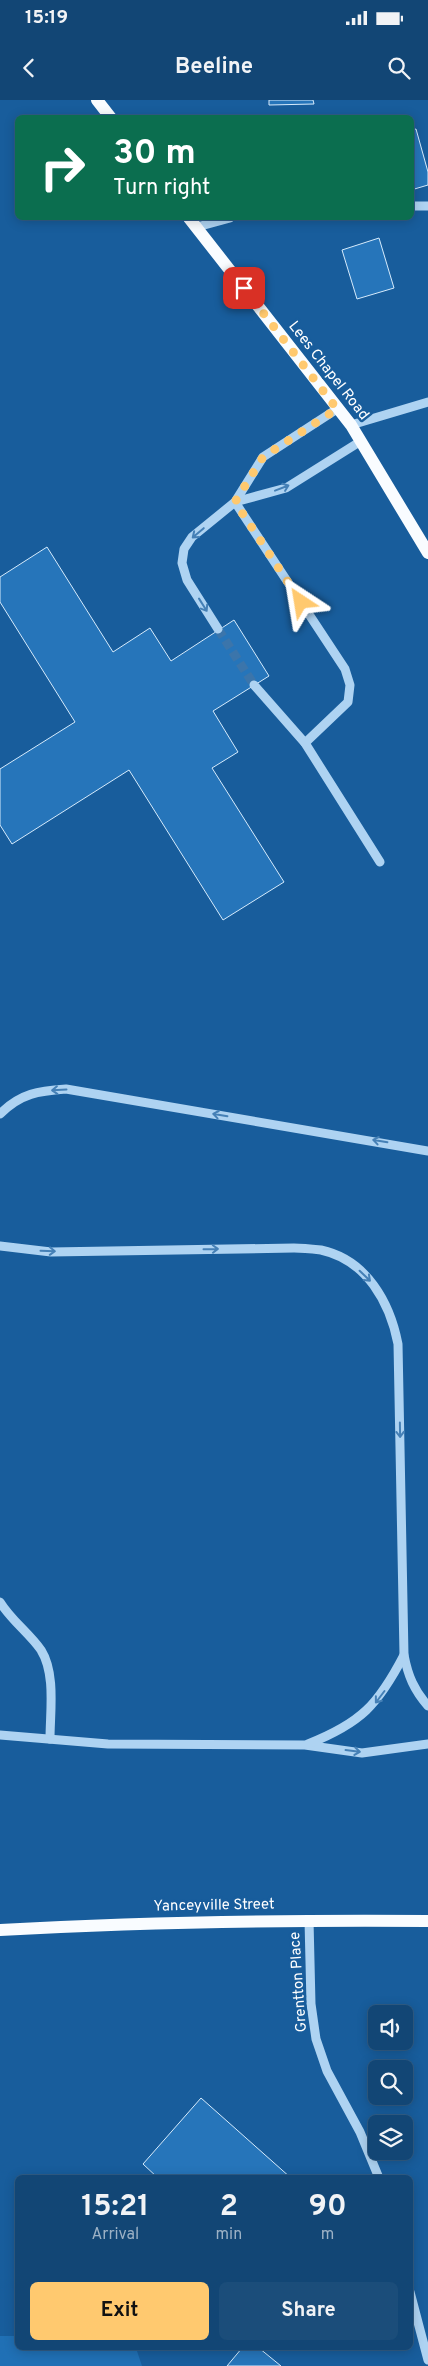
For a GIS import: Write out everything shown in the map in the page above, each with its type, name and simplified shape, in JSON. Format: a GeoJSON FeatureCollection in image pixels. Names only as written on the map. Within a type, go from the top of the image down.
{"type":"FeatureCollection","features":[{"type":"Feature","properties":{"kind":"main road"},"geometry":{"type":"LineString","coordinates":[[97,100],[108,115]]}},
{"type":"Feature","properties":{"kind":"main road","name":"Lees Chapel Road"},"geometry":{"type":"LineString","coordinates":[[193,222],[351,425],[428,553]]}},
{"type":"Feature","properties":{"kind":"main road","name":"Yanceyville Street"},"geometry":{"type":"LineString","coordinates":[[0,1930],[112,1924],[309,1920],[428,1921]]}},
{"type":"Feature","properties":{"kind":"street"},"geometry":{"type":"LineString","coordinates":[[414,206],[428,206]]}},
{"type":"Feature","properties":{"kind":"street"},"geometry":{"type":"LineString","coordinates":[[193,222],[212,220]]}},
{"type":"Feature","properties":{"kind":"street"},"geometry":{"type":"LineString","coordinates":[[351,425],[428,402]]}},
{"type":"Feature","properties":{"kind":"street"},"geometry":{"type":"LineString","coordinates":[[218,629],[187,580],[182,563],[184,549],[192,537],[235,502],[263,457],[337,409]]}},
{"type":"Feature","properties":{"kind":"street"},"geometry":{"type":"LineString","coordinates":[[235,502],[286,488],[361,441]]}},
{"type":"Feature","properties":{"kind":"street"},"geometry":{"type":"LineString","coordinates":[[235,502],[345,669],[350,685],[348,702],[305,743]]}},
{"type":"Feature","properties":{"kind":"street"},"geometry":{"type":"LineString","coordinates":[[254,685],[305,743],[380,862]]}},
{"type":"Feature","properties":{"kind":"street"},"geometry":{"type":"LineString","coordinates":[[0,1114],[12,1102],[38,1092],[66,1089],[428,1151]]}},
{"type":"Feature","properties":{"kind":"street"},"geometry":{"type":"LineString","coordinates":[[0,1246],[50,1252],[294,1248],[323,1250],[365,1274],[382,1296],[393,1321],[398,1344],[404,1655],[408,1676],[418,1694],[428,1706]]}},
{"type":"Feature","properties":{"kind":"street"},"geometry":{"type":"LineString","coordinates":[[0,1602],[41,1650],[47,1666],[50,1684],[50,1739]]}},
{"type":"Feature","properties":{"kind":"street"},"geometry":{"type":"LineString","coordinates":[[305,1745],[331,1735],[353,1723],[373,1705],[388,1686],[404,1655]]}},
{"type":"Feature","properties":{"kind":"street"},"geometry":{"type":"LineString","coordinates":[[0,1736],[108,1744],[305,1745],[362,1753],[428,1744]]}},
{"type":"Feature","properties":{"kind":"street","name":"Grentton Place"},"geometry":{"type":"LineString","coordinates":[[309,1920],[311,2004],[316,2039],[327,2071],[360,2132],[379,2175]]}},
{"type":"Feature","properties":{"kind":"street"},"geometry":{"type":"LineString","coordinates":[[413,2303],[428,2360]]}},
{"type":"Feature","properties":{"kind":"shaded area"},"geometry":{"type":"Polygon","coordinates":[[[0,2336],[15,2336],[15,2350],[137,2350],[142,2366],[0,2366],[0,2336]]]}},
{"type":"Feature","properties":{"kind":"building"},"geometry":{"type":"Polygon","coordinates":[[[269,100],[313,100],[314,104],[269,105],[269,100]]]}},
{"type":"Feature","properties":{"kind":"building"},"geometry":{"type":"Polygon","coordinates":[[[414,129],[416,129],[428,172],[428,185],[414,189],[414,129]]]}},
{"type":"Feature","properties":{"kind":"building"},"geometry":{"type":"Polygon","coordinates":[[[379,238],[394,288],[357,299],[342,250],[379,238]]]}},
{"type":"Feature","properties":{"kind":"building"},"geometry":{"type":"Polygon","coordinates":[[[47,547],[113,652],[150,628],[171,661],[234,620],[269,676],[213,711],[238,752],[212,768],[284,882],[223,920],[129,770],[12,844],[0,825],[0,769],[75,722],[0,602],[0,577],[47,547]]]}},
{"type":"Feature","properties":{"kind":"building"},"geometry":{"type":"Polygon","coordinates":[[[201,2098],[288,2175],[155,2175],[143,2164],[201,2098]]]}},
{"type":"Feature","properties":{"kind":"building"},"geometry":{"type":"Polygon","coordinates":[[[240,2350],[261,2350],[281,2366],[227,2366],[240,2350]]]}},
{"type":"Feature","properties":{"kind":"tunnel"},"geometry":{"type":"LineString","coordinates":[[218,629],[254,685]]}},
{"type":"Feature","properties":{"kind":"route"},"geometry":{"type":"LineString","coordinates":[[244,288],[337,409],[263,457],[235,502],[301,602]]}}]}
